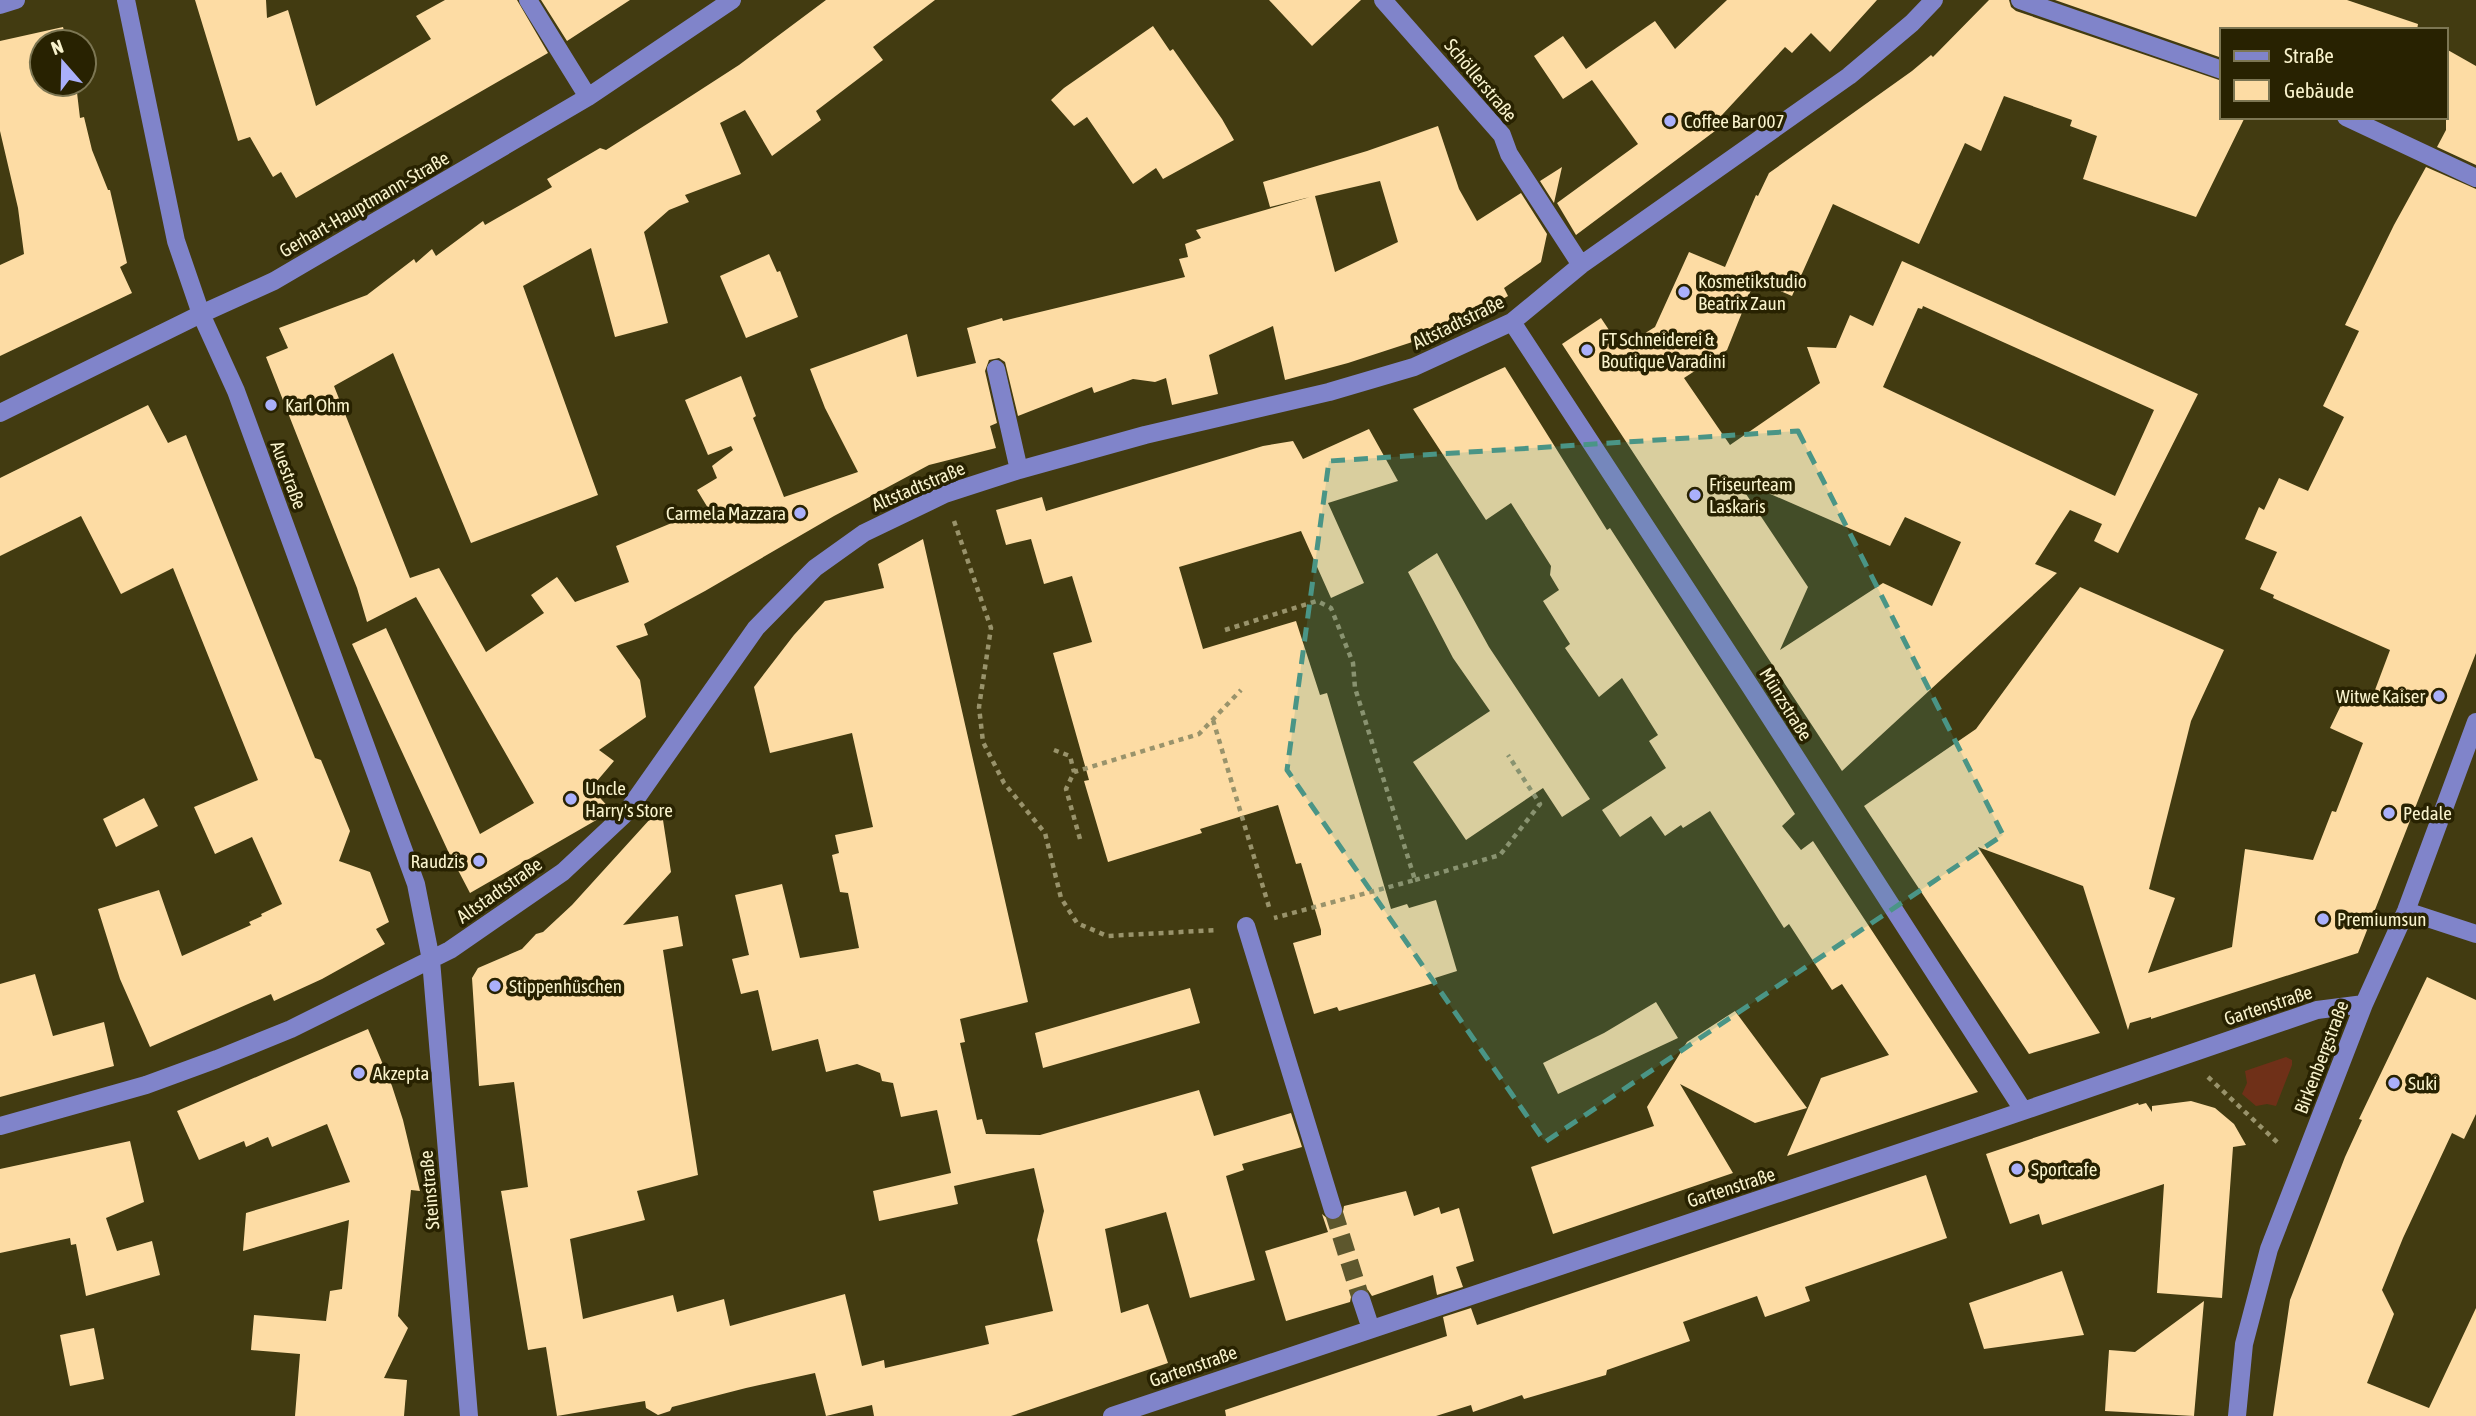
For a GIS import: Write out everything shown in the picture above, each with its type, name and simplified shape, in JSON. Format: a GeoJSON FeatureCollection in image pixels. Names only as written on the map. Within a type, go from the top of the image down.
{"type":"FeatureCollection","features":[{"type":"Feature","properties":{"kind":"street"},"geometry":{"type":"LineString","coordinates":[[0,5],[16,0]]}},
{"type":"Feature","properties":{"kind":"street","name":"Auestraße"},"geometry":{"type":"LineString","coordinates":[[126,0],[176,241],[201,314],[236,391],[416,884],[431,960]]}},
{"type":"Feature","properties":{"kind":"street"},"geometry":{"type":"LineString","coordinates":[[528,0],[588,97]]}},
{"type":"Feature","properties":{"kind":"street","name":"Gerhart-Hauptmann-Straße"},"geometry":{"type":"LineString","coordinates":[[0,414],[201,314],[274,281],[588,97],[732,0]]}},
{"type":"Feature","properties":{"kind":"street","name":"Schöllerstraße"},"geometry":{"type":"LineString","coordinates":[[1383,0],[1502,135],[1508,154],[1581,265]]}},
{"type":"Feature","properties":{"kind":"street","name":"Altstadtstraße"},"geometry":{"type":"LineString","coordinates":[[0,1126],[146,1085],[217,1059],[291,1029],[450,950],[563,872],[626,813],[741,647],[784,597],[815,568],[864,533],[944,494],[1019,470],[1133,438],[1329,392],[1415,368],[1512,321],[1581,265],[1849,76],[1912,23],[1934,0]]}},
{"type":"Feature","properties":{"kind":"street"},"geometry":{"type":"LineString","coordinates":[[2020,0],[2220,70]]}},
{"type":"Feature","properties":{"kind":"street"},"geometry":{"type":"LineString","coordinates":[[2350,119],[2476,178]]}},
{"type":"Feature","properties":{"kind":"street","name":"Münzstraße"},"geometry":{"type":"LineString","coordinates":[[1512,321],[2023,1110]]}},
{"type":"Feature","properties":{"kind":"street"},"geometry":{"type":"LineString","coordinates":[[996,369],[1019,470]]}},
{"type":"Feature","properties":{"kind":"street","name":"Birkenbergstraße"},"geometry":{"type":"LineString","coordinates":[[2237,1416],[2244,1344],[2269,1249],[2364,1004],[2406,911],[2476,722]]}},
{"type":"Feature","properties":{"kind":"street"},"geometry":{"type":"LineString","coordinates":[[2406,911],[2476,934]]}},
{"type":"Feature","properties":{"kind":"street"},"geometry":{"type":"LineString","coordinates":[[1246,926],[1333,1209]]}},
{"type":"Feature","properties":{"kind":"street","name":"Steinstraße"},"geometry":{"type":"LineString","coordinates":[[431,960],[468,1416]]}},
{"type":"Feature","properties":{"kind":"street","name":"Gartenstraße"},"geometry":{"type":"LineString","coordinates":[[1112,1416],[2317,1010],[2364,1004]]}},
{"type":"Feature","properties":{"kind":"street"},"geometry":{"type":"LineString","coordinates":[[1361,1299],[1371,1329]]}},
{"type":"Feature","properties":{"kind":"path"},"geometry":{"type":"LineString","coordinates":[[944,494],[991,628],[979,707],[983,742],[1010,792],[1045,833],[1061,898],[1077,923],[1107,936],[1205,932],[1246,926]]}},
{"type":"Feature","properties":{"kind":"path"},"geometry":{"type":"LineString","coordinates":[[1225,630],[1317,601],[1331,608],[1353,663],[1355,688],[1415,880]]}},
{"type":"Feature","properties":{"kind":"path"},"geometry":{"type":"LineString","coordinates":[[1074,772],[1199,734],[1241,690]]}},
{"type":"Feature","properties":{"kind":"path"},"geometry":{"type":"LineString","coordinates":[[1213,720],[1273,918],[1500,855],[1540,804],[1508,755]]}},
{"type":"Feature","properties":{"kind":"path"},"geometry":{"type":"LineString","coordinates":[[1054,750],[1070,756],[1074,772],[1066,789],[1080,839]]}},
{"type":"Feature","properties":{"kind":"path"},"geometry":{"type":"LineString","coordinates":[[2185,1054],[2301,1166]]}},
{"type":"Feature","properties":{"kind":"highlighted area"},"geometry":{"type":"Polygon","coordinates":[[[1798,431],[2003,835],[1545,1142],[1287,770],[1329,461],[1798,431]]]}},
{"type":"Feature","properties":{"kind":"shaded area"},"geometry":{"type":"Polygon","coordinates":[[[2286,1057],[2292,1060],[2292,1065],[2276,1106],[2256,1106],[2242,1094],[2247,1083],[2245,1071],[2286,1057]]]}},
{"type":"Feature","properties":{"kind":"building"},"geometry":{"type":"Polygon","coordinates":[[[195,0],[266,0],[267,18],[288,10],[316,106],[431,39],[416,16],[445,0],[517,0],[548,53],[296,198],[281,172],[273,177],[250,137],[238,141],[195,0]]]}},
{"type":"Feature","properties":{"kind":"building"},"geometry":{"type":"Polygon","coordinates":[[[541,0],[630,0],[567,41],[541,0]]]}},
{"type":"Feature","properties":{"kind":"building"},"geometry":{"type":"Polygon","coordinates":[[[826,0],[935,0],[873,47],[883,60],[816,111],[821,120],[772,156],[745,110],[720,123],[741,174],[685,195],[689,202],[669,210],[644,232],[668,323],[615,337],[591,248],[523,286],[598,495],[471,543],[393,353],[334,386],[410,578],[439,568],[486,652],[544,613],[531,595],[557,577],[575,602],[629,582],[616,546],[708,508],[697,490],[717,478],[712,466],[733,450],[731,446],[708,455],[685,400],[741,376],[756,416],[753,418],[784,497],[858,472],[825,408],[810,369],[907,334],[917,377],[976,363],[967,328],[1185,277],[1179,259],[1188,257],[1185,244],[1201,238],[1196,230],[1310,197],[1270,207],[1263,182],[1367,151],[1438,126],[1459,189],[1477,221],[1521,193],[1547,234],[1541,262],[1504,288],[1508,296],[1446,331],[1285,380],[1273,326],[1209,355],[1218,394],[1172,405],[1166,378],[1155,382],[1133,379],[1094,393],[1092,387],[1018,416],[1005,362],[999,358],[989,360],[985,371],[997,423],[990,426],[996,448],[929,465],[644,624],[648,635],[616,646],[640,680],[646,717],[599,750],[614,761],[591,788],[612,811],[470,893],[352,644],[386,628],[480,834],[534,803],[416,597],[367,622],[357,588],[266,357],[288,348],[279,328],[367,295],[414,259],[416,263],[432,249],[436,256],[483,221],[485,225],[552,187],[547,179],[600,148],[606,150],[739,65],[826,0]],[[1380,181],[1315,196],[1335,272],[1398,242],[1380,181]]]}},
{"type":"Feature","properties":{"kind":"building"},"geometry":{"type":"Polygon","coordinates":[[[1269,0],[1361,0],[1312,46],[1269,0]]]}},
{"type":"Feature","properties":{"kind":"building"},"geometry":{"type":"Polygon","coordinates":[[[1727,0],[1877,0],[1830,52],[1811,33],[1792,53],[1785,47],[1722,115],[1727,122],[1576,235],[1557,203],[1638,144],[1592,80],[1563,99],[1534,56],[1563,36],[1586,69],[1655,21],[1675,49],[1727,0]]]}},
{"type":"Feature","properties":{"kind":"building"},"geometry":{"type":"Polygon","coordinates":[[[1989,0],[2009,0],[2016,11],[2220,80],[2220,119],[2244,119],[2196,217],[2083,179],[2097,136],[2070,126],[2072,120],[2004,96],[1981,151],[1965,143],[1919,244],[1833,204],[1792,296],[1755,280],[1727,350],[1684,378],[1730,445],[1820,383],[1807,347],[1836,348],[1850,315],[1873,326],[1902,261],[2198,394],[2118,553],[2094,541],[2102,524],[2070,510],[2035,564],[2057,573],[1842,771],[1562,344],[1601,318],[1621,348],[1655,327],[1689,252],[1725,267],[1756,195],[1758,196],[1769,173],[1931,55],[1933,57],[1989,0]],[[1923,306],[1922,309],[1918,308],[1883,387],[2115,496],[2154,410],[1923,306]],[[1736,479],[1808,587],[1780,650],[1883,583],[1932,606],[1961,542],[1905,517],[1890,546],[1736,479]]]}},
{"type":"Feature","properties":{"kind":"building"},"geometry":{"type":"Polygon","coordinates":[[[2055,0],[2347,0],[2418,24],[2417,28],[2220,28],[2220,57],[2055,0]]]}},
{"type":"Feature","properties":{"kind":"building"},"geometry":{"type":"Polygon","coordinates":[[[1153,26],[1170,51],[1173,49],[1234,140],[1163,179],[1156,168],[1133,184],[1087,117],[1074,126],[1051,100],[1153,26]]]}},
{"type":"Feature","properties":{"kind":"building"},"geometry":{"type":"Polygon","coordinates":[[[28,35],[28,98],[78,98],[80,118],[84,117],[92,150],[110,190],[127,263],[120,267],[132,293],[0,356],[0,265],[24,254],[18,208],[0,131],[0,41],[28,35]]]}},
{"type":"Feature","properties":{"kind":"building"},"geometry":{"type":"Polygon","coordinates":[[[2448,50],[2476,66],[2476,165],[2437,147],[2446,130],[2448,50]]]}},
{"type":"Feature","properties":{"kind":"building"},"geometry":{"type":"Polygon","coordinates":[[[1562,167],[1554,203],[1540,181],[1562,167]]]}},
{"type":"Feature","properties":{"kind":"building"},"geometry":{"type":"Polygon","coordinates":[[[2426,167],[2476,189],[2476,653],[2358,953],[2151,1019],[2130,1023],[2128,1030],[2083,886],[1978,847],[2100,1033],[2029,1054],[1864,806],[1976,729],[2080,587],[2224,650],[2191,721],[2149,889],[2175,898],[2148,973],[2232,947],[2245,849],[2313,860],[2332,811],[2336,812],[2363,743],[2330,728],[2346,695],[2369,706],[2390,650],[2273,598],[2274,595],[2260,589],[2277,552],[2245,539],[2259,507],[2264,510],[2279,478],[2308,491],[2344,417],[2323,406],[2359,331],[2345,325],[2426,167]]]}},
{"type":"Feature","properties":{"kind":"building"},"geometry":{"type":"Polygon","coordinates":[[[769,254],[777,272],[780,271],[798,317],[746,338],[720,276],[769,254]]]}},
{"type":"Feature","properties":{"kind":"building"},"geometry":{"type":"Polygon","coordinates":[[[1505,367],[1607,530],[1610,528],[1795,814],[1782,826],[1801,850],[1813,841],[1978,1092],[1787,1156],[1821,1078],[1889,1055],[1842,984],[1832,990],[1789,924],[1784,928],[1710,811],[1665,836],[1651,816],[1620,837],[1602,810],[1666,768],[1649,741],[1658,735],[1622,678],[1599,697],[1565,648],[1570,644],[1543,601],[1559,590],[1550,575],[1551,566],[1511,503],[1486,520],[1413,409],[1505,367]]]}},
{"type":"Feature","properties":{"kind":"building"},"geometry":{"type":"Polygon","coordinates":[[[148,405],[168,443],[186,435],[315,758],[321,760],[350,831],[339,861],[370,872],[389,922],[376,929],[385,944],[322,979],[274,1001],[271,994],[150,1047],[120,979],[98,909],[159,890],[182,956],[251,925],[249,922],[282,904],[252,837],[215,854],[194,807],[258,780],[173,568],[121,594],[81,516],[0,556],[0,478],[148,405]]]}},
{"type":"Feature","properties":{"kind":"building"},"geometry":{"type":"Polygon","coordinates":[[[1369,429],[1398,481],[1328,503],[1364,583],[1331,598],[1301,531],[1179,567],[1203,649],[1296,621],[1320,695],[1327,693],[1391,909],[1407,904],[1409,908],[1436,900],[1457,971],[1435,978],[1437,982],[1339,1011],[1337,1007],[1314,1014],[1293,943],[1321,935],[1321,930],[1301,863],[1296,864],[1278,805],[1200,829],[1202,833],[1108,862],[1084,781],[1089,780],[1053,653],[1092,642],[1072,576],[1044,584],[1031,539],[1006,545],[996,510],[1042,497],[1046,511],[1263,446],[1293,441],[1303,459],[1369,429]]]}},
{"type":"Feature","properties":{"kind":"building"},"geometry":{"type":"Polygon","coordinates":[[[923,539],[1028,1002],[960,1019],[965,1042],[960,1043],[977,1120],[982,1119],[986,1134],[1040,1135],[1199,1090],[1214,1136],[1291,1113],[1302,1147],[1242,1164],[1244,1170],[1226,1176],[1255,1280],[1190,1298],[1166,1212],[1105,1229],[1121,1313],[1148,1304],[1168,1363],[1011,1416],[874,1416],[872,1405],[826,1416],[815,1373],[672,1407],[670,1411],[658,1415],[646,1408],[645,1401],[557,1416],[546,1347],[528,1350],[501,1191],[528,1187],[514,1082],[479,1086],[472,978],[478,968],[522,949],[536,934],[543,932],[572,905],[661,807],[671,872],[623,925],[678,916],[683,946],[663,950],[698,1175],[637,1191],[645,1220],[570,1239],[583,1319],[673,1295],[677,1312],[724,1299],[730,1326],[845,1294],[862,1366],[884,1360],[885,1368],[989,1344],[985,1326],[1053,1311],[1037,1240],[1044,1211],[1034,1168],[954,1186],[958,1204],[879,1221],[873,1191],[951,1173],[937,1110],[901,1117],[893,1083],[882,1081],[880,1073],[857,1064],[826,1072],[818,1039],[772,1051],[758,990],[741,994],[732,959],[749,955],[735,895],[782,884],[800,958],[859,948],[848,893],[840,892],[832,855],[839,853],[835,835],[873,827],[852,733],[770,753],[754,687],[794,635],[825,601],[884,588],[878,564],[923,539]]]}},
{"type":"Feature","properties":{"kind":"building"},"geometry":{"type":"Polygon","coordinates":[[[1437,553],[1489,647],[1590,799],[1562,817],[1543,788],[1466,840],[1413,762],[1490,711],[1453,658],[1408,572],[1437,553]]]}},
{"type":"Feature","properties":{"kind":"building"},"geometry":{"type":"Polygon","coordinates":[[[144,798],[158,826],[116,847],[103,819],[144,798]]]}},
{"type":"Feature","properties":{"kind":"building"},"geometry":{"type":"Polygon","coordinates":[[[35,974],[53,1036],[104,1022],[114,1066],[0,1097],[0,984],[35,974]]]}},
{"type":"Feature","properties":{"kind":"building"},"geometry":{"type":"Polygon","coordinates":[[[2427,977],[2476,1000],[2476,1114],[2464,1139],[2452,1133],[2403,1238],[2382,1290],[2394,1314],[2367,1383],[2429,1408],[2476,1308],[2476,1416],[2273,1416],[2290,1300],[2362,1120],[2359,1119],[2427,977]]]}},
{"type":"Feature","properties":{"kind":"building"},"geometry":{"type":"Polygon","coordinates":[[[1190,988],[1200,1023],[1043,1068],[1035,1033],[1190,988]]]}},
{"type":"Feature","properties":{"kind":"building"},"geometry":{"type":"Polygon","coordinates":[[[1656,1002],[1678,1038],[1558,1094],[1543,1063],[1604,1033],[1656,1002]]]}},
{"type":"Feature","properties":{"kind":"building"},"geometry":{"type":"Polygon","coordinates":[[[1735,1011],[1807,1108],[1755,1123],[1680,1084],[1733,1173],[1553,1234],[1531,1167],[1654,1126],[1647,1107],[1687,1042],[1735,1011]]]}},
{"type":"Feature","properties":{"kind":"building"},"geometry":{"type":"Polygon","coordinates":[[[368,1029],[403,1120],[420,1191],[411,1190],[398,1316],[408,1328],[384,1378],[407,1380],[404,1416],[295,1416],[300,1354],[251,1350],[254,1315],[326,1321],[330,1291],[342,1289],[349,1220],[243,1251],[246,1213],[350,1182],[327,1124],[272,1147],[268,1137],[246,1147],[244,1141],[199,1160],[177,1111],[368,1029]]]}},
{"type":"Feature","properties":{"kind":"building"},"geometry":{"type":"Polygon","coordinates":[[[2191,1101],[2215,1108],[2234,1124],[2246,1145],[2233,1147],[2222,1298],[2157,1293],[2164,1184],[2042,1225],[2039,1214],[2010,1224],[1986,1154],[2138,1103],[2146,1103],[2152,1112],[2152,1106],[2191,1101]]]}},
{"type":"Feature","properties":{"kind":"building"},"geometry":{"type":"Polygon","coordinates":[[[130,1141],[144,1202],[106,1218],[117,1251],[152,1241],[160,1275],[86,1296],[76,1244],[71,1245],[70,1238],[0,1253],[0,1169],[130,1141]]]}},
{"type":"Feature","properties":{"kind":"building"},"geometry":{"type":"Polygon","coordinates":[[[1926,1175],[1947,1238],[1805,1287],[1810,1301],[1765,1317],[1757,1296],[1683,1322],[1690,1341],[1607,1370],[1606,1375],[1524,1399],[1522,1395],[1473,1412],[1471,1405],[1436,1416],[1226,1416],[1225,1410],[1447,1336],[1443,1317],[1471,1308],[1477,1325],[1926,1175]]]}},
{"type":"Feature","properties":{"kind":"building"},"geometry":{"type":"Polygon","coordinates":[[[1406,1191],[1414,1216],[1439,1207],[1441,1214],[1459,1208],[1474,1261],[1456,1267],[1463,1287],[1437,1295],[1433,1275],[1372,1296],[1368,1290],[1358,1288],[1352,1292],[1350,1302],[1286,1321],[1265,1251],[1328,1232],[1322,1214],[1330,1221],[1336,1221],[1342,1217],[1344,1206],[1406,1191]]]}},
{"type":"Feature","properties":{"kind":"building"},"geometry":{"type":"Polygon","coordinates":[[[2062,1271],[2084,1335],[1984,1349],[1969,1303],[2062,1271]]]}},
{"type":"Feature","properties":{"kind":"building"},"geometry":{"type":"Polygon","coordinates":[[[2204,1301],[2194,1416],[2105,1411],[2109,1350],[2135,1352],[2204,1301]]]}},
{"type":"Feature","properties":{"kind":"building"},"geometry":{"type":"Polygon","coordinates":[[[94,1328],[104,1379],[70,1386],[60,1335],[94,1328]]]}},
{"type":"Feature","properties":{"kind":"tunnel"},"geometry":{"type":"LineString","coordinates":[[1333,1210],[1361,1299]]}},
{"type":"Feature","properties":{"kind":"place","name":"Coffee Bar 007"},"geometry":{"type":"Point","coordinates":[1670,121]}},
{"type":"Feature","properties":{"kind":"place","name":"Kosmetikstudio Beatrix Zaun"},"geometry":{"type":"Point","coordinates":[1684,292]}},
{"type":"Feature","properties":{"kind":"place","name":"FT Schneiderei & Boutique Varadini"},"geometry":{"type":"Point","coordinates":[1587,350]}},
{"type":"Feature","properties":{"kind":"place","name":"Karl Ohm"},"geometry":{"type":"Point","coordinates":[271,405]}},
{"type":"Feature","properties":{"kind":"place","name":"Friseurteam Laskaris"},"geometry":{"type":"Point","coordinates":[1695,495]}},
{"type":"Feature","properties":{"kind":"place","name":"Carmela Mazzara"},"geometry":{"type":"Point","coordinates":[800,513]}},
{"type":"Feature","properties":{"kind":"place","name":"Witwe Kaiser"},"geometry":{"type":"Point","coordinates":[2439,696]}},
{"type":"Feature","properties":{"kind":"place","name":"Uncle Harry's Store"},"geometry":{"type":"Point","coordinates":[571,799]}},
{"type":"Feature","properties":{"kind":"place","name":"Pedale"},"geometry":{"type":"Point","coordinates":[2389,813]}},
{"type":"Feature","properties":{"kind":"place","name":"Raudzis"},"geometry":{"type":"Point","coordinates":[479,861]}},
{"type":"Feature","properties":{"kind":"place","name":"Premiumsun"},"geometry":{"type":"Point","coordinates":[2323,919]}},
{"type":"Feature","properties":{"kind":"place","name":"Stippenhüschen"},"geometry":{"type":"Point","coordinates":[495,986]}},
{"type":"Feature","properties":{"kind":"place","name":"Akzepta"},"geometry":{"type":"Point","coordinates":[359,1073]}},
{"type":"Feature","properties":{"kind":"place","name":"Suki"},"geometry":{"type":"Point","coordinates":[2394,1083]}},
{"type":"Feature","properties":{"kind":"place","name":"Sportcafe"},"geometry":{"type":"Point","coordinates":[2017,1169]}}]}
